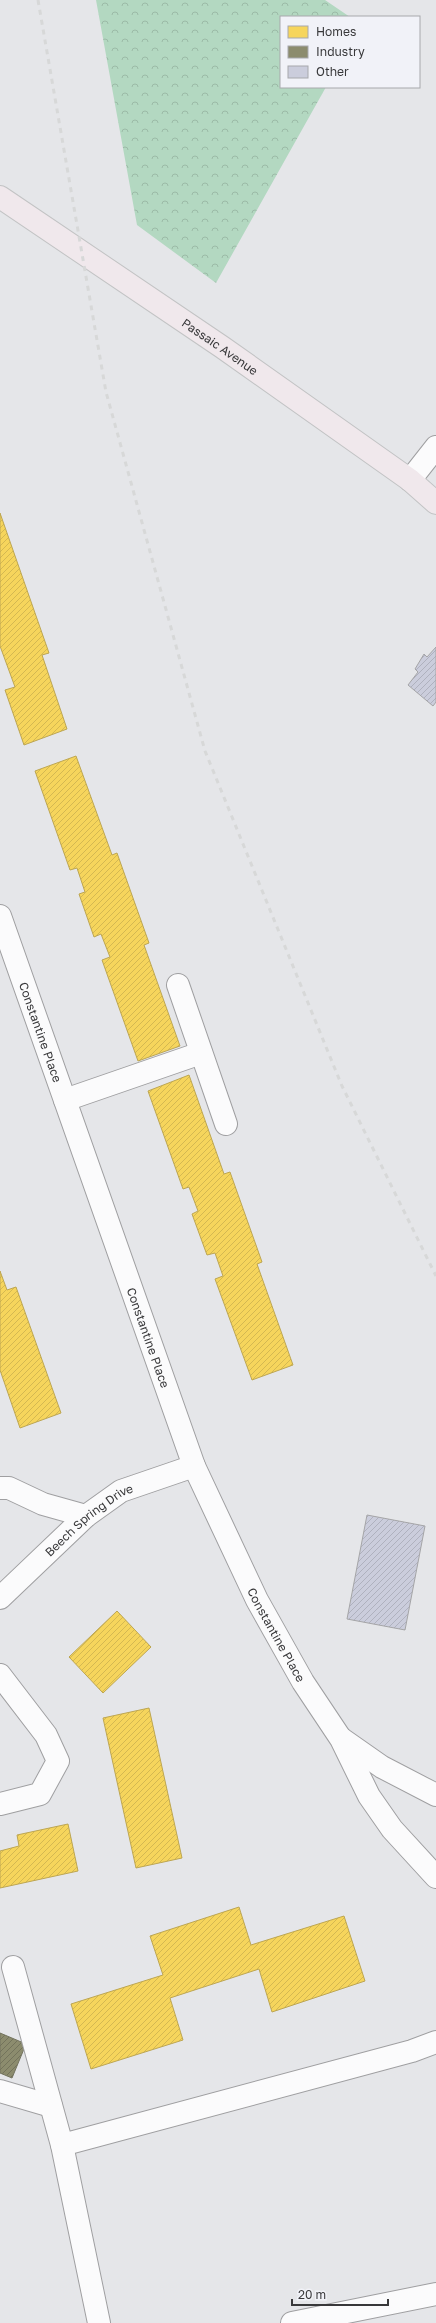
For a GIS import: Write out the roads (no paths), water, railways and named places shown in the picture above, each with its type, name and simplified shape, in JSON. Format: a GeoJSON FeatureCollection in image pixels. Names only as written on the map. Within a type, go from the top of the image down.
{"type":"FeatureCollection","features":[{"type":"Feature","properties":{"kind":"main road","name":"Passaic Avenue"},"geometry":{"type":"LineString","coordinates":[[0,197],[222,347],[410,480],[436,503]]}},
{"type":"Feature","properties":{"kind":"street"},"geometry":{"type":"LineString","coordinates":[[410,480],[436,447]]}},
{"type":"Feature","properties":{"kind":"street","name":"Constantine Place"},"geometry":{"type":"LineString","coordinates":[[0,916],[194,1466],[257,1600],[302,1682],[341,1739],[369,1796],[392,1829],[436,1877]]}},
{"type":"Feature","properties":{"kind":"street"},"geometry":{"type":"LineString","coordinates":[[178,985],[226,1124]]}},
{"type":"Feature","properties":{"kind":"street"},"geometry":{"type":"LineString","coordinates":[[65,1100],[201,1053]]}},
{"type":"Feature","properties":{"kind":"street","name":"Beech Spring Drive"},"geometry":{"type":"LineString","coordinates":[[0,1598],[86,1516],[121,1491],[194,1466]]}},
{"type":"Feature","properties":{"kind":"street"},"geometry":{"type":"LineString","coordinates":[[0,1488],[9,1488],[43,1504],[86,1516]]}},
{"type":"Feature","properties":{"kind":"street"},"geometry":{"type":"LineString","coordinates":[[0,1675],[46,1735],[58,1761],[40,1794],[0,1804]]}},
{"type":"Feature","properties":{"kind":"street","name":"Constantine Place"},"geometry":{"type":"LineString","coordinates":[[341,1739],[382,1767],[436,1795]]}},
{"type":"Feature","properties":{"kind":"street"},"geometry":{"type":"LineString","coordinates":[[13,1967],[62,2145],[99,2323]]}},
{"type":"Feature","properties":{"kind":"street"},"geometry":{"type":"LineString","coordinates":[[62,2145],[412,2051],[436,2042]]}},
{"type":"Feature","properties":{"kind":"street"},"geometry":{"type":"LineString","coordinates":[[0,2091],[51,2106]]}},
{"type":"Feature","properties":{"kind":"street"},"geometry":{"type":"LineString","coordinates":[[292,2323],[436,2294]]}},
{"type":"Feature","properties":{"kind":"railway"},"geometry":{"type":"LineString","coordinates":[[38,0],[106,392],[205,751],[342,1086],[436,1276]]}}]}
